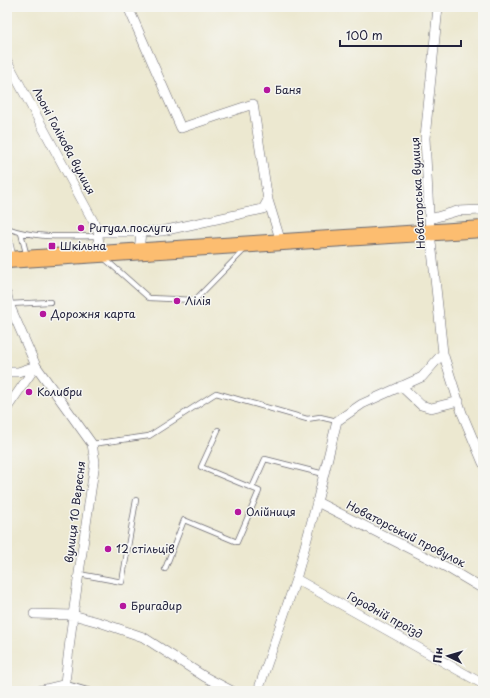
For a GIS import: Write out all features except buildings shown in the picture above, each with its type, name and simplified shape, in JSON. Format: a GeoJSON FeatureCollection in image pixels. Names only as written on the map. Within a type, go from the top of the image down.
{"type":"FeatureCollection","features":[{"type":"Feature","properties":{"kind":"highway"},"geometry":{"type":"LineString","coordinates":[[16,260],[281,242],[430,226],[483,229]]}},
{"type":"Feature","properties":{"kind":"street"},"geometry":{"type":"LineString","coordinates":[[128,7],[181,128],[252,104],[268,200],[281,242]]}},
{"type":"Feature","properties":{"kind":"street","name":"Новаторська вулиця"},"geometry":{"type":"LineString","coordinates":[[438,7],[426,138],[430,226],[443,353],[459,401],[483,463]]}},
{"type":"Feature","properties":{"kind":"street","name":"Льоні Голікова вулиця"},"geometry":{"type":"LineString","coordinates":[[7,61],[99,234],[100,254]]}},
{"type":"Feature","properties":{"kind":"street"},"geometry":{"type":"LineString","coordinates":[[99,234],[162,231],[263,209],[268,200]]}},
{"type":"Feature","properties":{"kind":"street"},"geometry":{"type":"LineString","coordinates":[[430,226],[457,211],[483,210]]}},
{"type":"Feature","properties":{"kind":"street"},"geometry":{"type":"LineString","coordinates":[[139,251],[140,232]]}},
{"type":"Feature","properties":{"kind":"street"},"geometry":{"type":"LineString","coordinates":[[7,239],[16,260]]}},
{"type":"Feature","properties":{"kind":"street","name":"вулиця 10 Вересня"},"geometry":{"type":"LineString","coordinates":[[10,303],[36,366],[92,444],[95,462],[73,615],[65,687]]}},
{"type":"Feature","properties":{"kind":"street"},"geometry":{"type":"LineString","coordinates":[[258,691],[296,579],[337,420],[362,404],[422,377],[443,353]]}},
{"type":"Feature","properties":{"kind":"street"},"geometry":{"type":"LineString","coordinates":[[7,372],[18,372],[36,366]]}},
{"type":"Feature","properties":{"kind":"street"},"geometry":{"type":"LineString","coordinates":[[7,408],[36,366]]}},
{"type":"Feature","properties":{"kind":"street"},"geometry":{"type":"LineString","coordinates":[[401,386],[421,405],[431,408],[459,401]]}},
{"type":"Feature","properties":{"kind":"street","name":"Новаторський провулок"},"geometry":{"type":"LineString","coordinates":[[317,502],[446,567],[483,589]]}},
{"type":"Feature","properties":{"kind":"street","name":"Городній проїзд"},"geometry":{"type":"LineString","coordinates":[[296,579],[483,684]]}},
{"type":"Feature","properties":{"kind":"street"},"geometry":{"type":"LineString","coordinates":[[34,614],[73,615],[143,637],[205,677],[232,691]]}},
{"type":"Feature","properties":{"kind":"street"},"geometry":{"type":"LineString","coordinates":[[37,691],[65,687]]}},
{"type":"Feature","properties":{"kind":"lane"},"geometry":{"type":"LineString","coordinates":[[7,228],[21,233],[39,236],[99,234]]}},
{"type":"Feature","properties":{"kind":"lane"},"geometry":{"type":"LineString","coordinates":[[16,260],[21,233]]}},
{"type":"Feature","properties":{"kind":"lane"},"geometry":{"type":"LineString","coordinates":[[100,254],[149,298],[195,300],[250,244]]}},
{"type":"Feature","properties":{"kind":"lane"},"geometry":{"type":"LineString","coordinates":[[7,321],[10,303],[50,302]]}},
{"type":"Feature","properties":{"kind":"lane"},"geometry":{"type":"LineString","coordinates":[[92,444],[149,436],[216,393],[307,419],[320,417],[337,420]]}},
{"type":"Feature","properties":{"kind":"lane"},"geometry":{"type":"LineString","coordinates":[[165,569],[184,520],[237,542],[259,491],[201,467],[218,430]]}},
{"type":"Feature","properties":{"kind":"lane"},"geometry":{"type":"LineString","coordinates":[[252,488],[265,460],[324,474]]}},
{"type":"Feature","properties":{"kind":"lane"},"geometry":{"type":"LineString","coordinates":[[79,574],[122,582],[136,500]]}},
{"type":"Feature","properties":{"kind":"lane"},"geometry":{"type":"LineString","coordinates":[[65,687],[90,691]]}},
{"type":"Feature","properties":{"kind":"place","name":"Баня"},"geometry":{"type":"Point","coordinates":[267,90]}},
{"type":"Feature","properties":{"kind":"place","name":"Ритуал.послуги"},"geometry":{"type":"Point","coordinates":[81,228]}},
{"type":"Feature","properties":{"kind":"place","name":"Шкільна"},"geometry":{"type":"Point","coordinates":[52,246]}},
{"type":"Feature","properties":{"kind":"place","name":"Лілія"},"geometry":{"type":"Point","coordinates":[177,301]}},
{"type":"Feature","properties":{"kind":"place","name":"Дорожня карта"},"geometry":{"type":"Point","coordinates":[43,314]}},
{"type":"Feature","properties":{"kind":"place","name":"Колибри"},"geometry":{"type":"Point","coordinates":[29,392]}},
{"type":"Feature","properties":{"kind":"place","name":"Олійниця"},"geometry":{"type":"Point","coordinates":[238,512]}},
{"type":"Feature","properties":{"kind":"place","name":"12 стільців"},"geometry":{"type":"Point","coordinates":[108,549]}},
{"type":"Feature","properties":{"kind":"place","name":"Бригадир"},"geometry":{"type":"Point","coordinates":[123,606]}}]}
